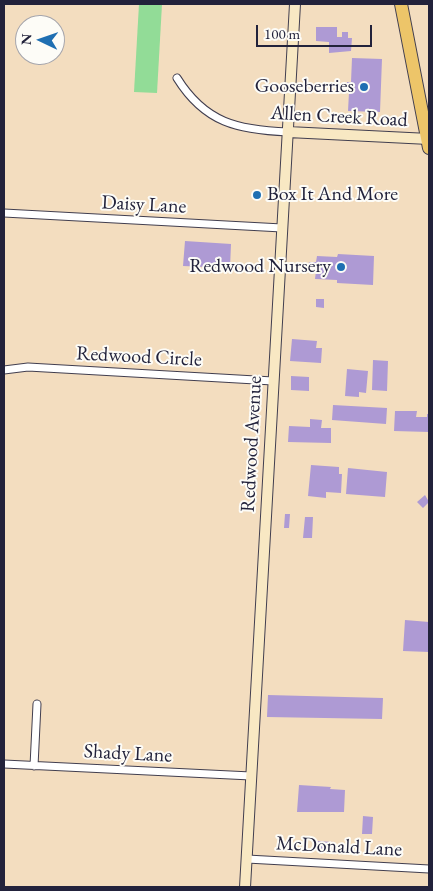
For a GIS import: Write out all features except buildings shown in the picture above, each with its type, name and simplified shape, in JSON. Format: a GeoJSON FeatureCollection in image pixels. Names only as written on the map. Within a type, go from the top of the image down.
{"type":"FeatureCollection","features":[{"type":"Feature","properties":{"kind":"highway"},"geometry":{"type":"LineString","coordinates":[[401,4],[429,142]]}},
{"type":"Feature","properties":{"kind":"main road","name":"Redwood Avenue"},"geometry":{"type":"LineString","coordinates":[[245,887],[295,4]]}},
{"type":"Feature","properties":{"kind":"main road","name":"Allen Creek Road"},"geometry":{"type":"LineString","coordinates":[[288,132],[429,142]]}},
{"type":"Feature","properties":{"kind":"street","name":"Allen Creek Road"},"geometry":{"type":"LineString","coordinates":[[177,78],[200,108],[226,123],[257,131],[288,132]]}},
{"type":"Feature","properties":{"kind":"street","name":"Daisy Lane"},"geometry":{"type":"LineString","coordinates":[[4,213],[282,228]]}},
{"type":"Feature","properties":{"kind":"street","name":"Redwood Circle"},"geometry":{"type":"LineString","coordinates":[[4,370],[28,367],[273,381]]}},
{"type":"Feature","properties":{"kind":"street"},"geometry":{"type":"LineString","coordinates":[[34,766],[37,704]]}},
{"type":"Feature","properties":{"kind":"street","name":"Shady Lane"},"geometry":{"type":"LineString","coordinates":[[4,764],[251,776]]}},
{"type":"Feature","properties":{"kind":"street","name":"McDonald Lane"},"geometry":{"type":"LineString","coordinates":[[247,859],[429,869]]}},
{"type":"Feature","properties":{"kind":"green space"},"geometry":{"type":"Polygon","coordinates":[[[139,4],[162,4],[157,93],[134,92],[139,4]]]}},
{"type":"Feature","properties":{"kind":"place","name":"Gooseberries"},"geometry":{"type":"Point","coordinates":[364,87]}},
{"type":"Feature","properties":{"kind":"place","name":"Box It And More"},"geometry":{"type":"Point","coordinates":[257,195]}},
{"type":"Feature","properties":{"kind":"place","name":"Redwood Nursery"},"geometry":{"type":"Point","coordinates":[341,267]}}]}
